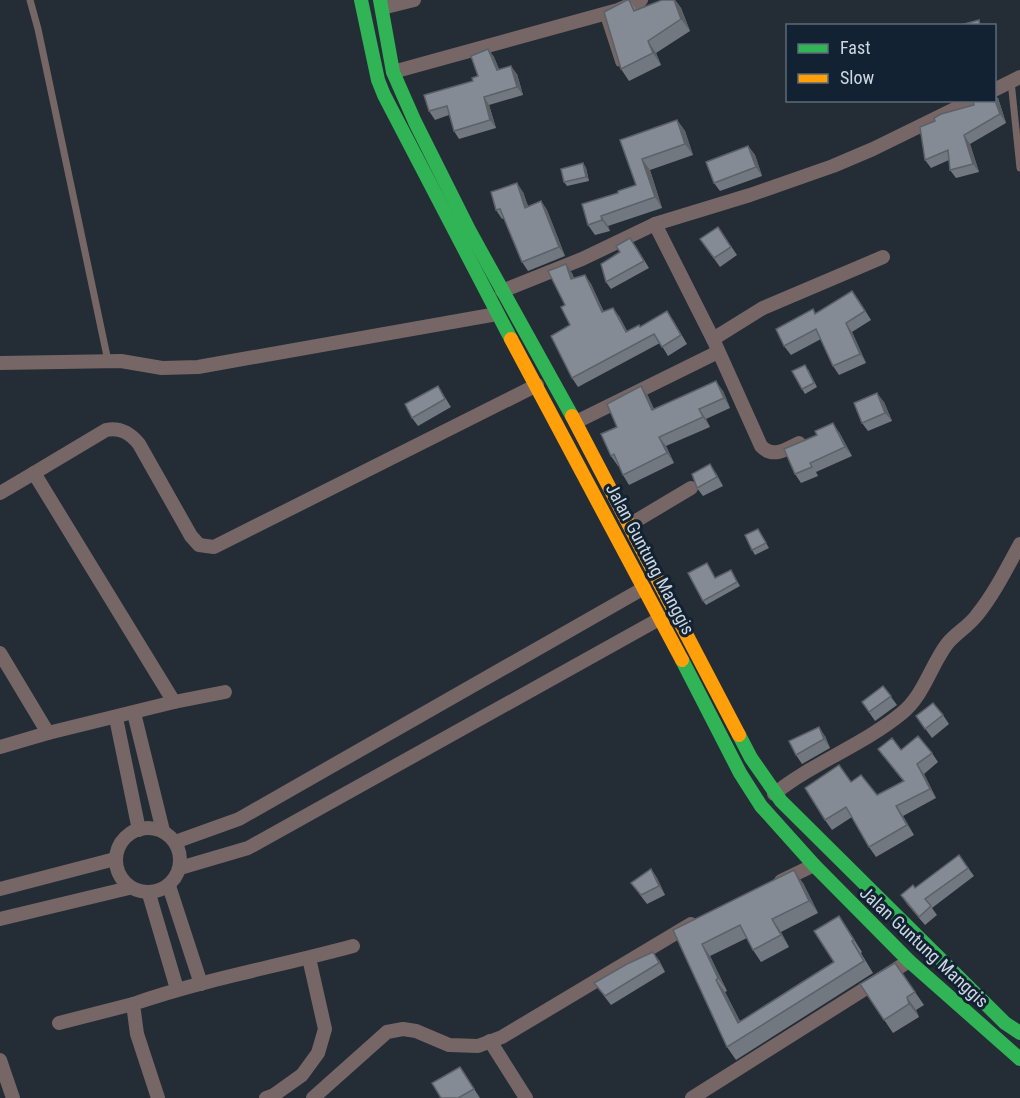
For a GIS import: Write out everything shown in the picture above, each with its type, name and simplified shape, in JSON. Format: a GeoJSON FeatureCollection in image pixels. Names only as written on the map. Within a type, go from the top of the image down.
{"type":"FeatureCollection","features":[{"type":"Feature","properties":{"kind":"street","name":"Jalan Guntung Manggis"},"geometry":{"type":"LineString","coordinates":[[361,0],[378,80],[384,95],[497,314],[661,618],[740,773],[761,806],[814,865],[909,961],[1020,1059]]}},
{"type":"Feature","properties":{"kind":"street"},"geometry":{"type":"LineString","coordinates":[[381,4],[414,0]]}},
{"type":"Feature","properties":{"kind":"street"},"geometry":{"type":"LineString","coordinates":[[393,72],[603,14],[617,5],[641,0]]}},
{"type":"Feature","properties":{"kind":"street","name":"Jalan Guntung Manggis"},"geometry":{"type":"LineString","coordinates":[[381,4],[393,72],[415,122],[469,230],[576,422],[750,758],[774,794],[1005,1023],[1020,1033]]}},
{"type":"Feature","properties":{"kind":"street"},"geometry":{"type":"LineString","coordinates":[[996,89],[1015,79]]}},
{"type":"Feature","properties":{"kind":"street"},"geometry":{"type":"LineString","coordinates":[[502,291],[582,259],[655,224],[750,195],[833,166],[969,102]]}},
{"type":"Feature","properties":{"kind":"street"},"geometry":{"type":"LineString","coordinates":[[655,224],[716,346],[762,446],[767,452],[773,454],[809,438]]}},
{"type":"Feature","properties":{"kind":"street"},"geometry":{"type":"LineString","coordinates":[[576,422],[716,346],[763,308],[883,257]]}},
{"type":"Feature","properties":{"kind":"street"},"geometry":{"type":"LineString","coordinates":[[0,363],[121,361],[162,369],[198,367],[497,314]]}},
{"type":"Feature","properties":{"kind":"street"},"geometry":{"type":"LineString","coordinates":[[0,493],[106,430],[114,428],[131,435],[139,444],[191,536],[199,545],[213,547],[537,385]]}},
{"type":"Feature","properties":{"kind":"street"},"geometry":{"type":"LineString","coordinates":[[34,473],[174,702]]}},
{"type":"Feature","properties":{"kind":"street"},"geometry":{"type":"LineString","coordinates":[[629,525],[691,488]]}},
{"type":"Feature","properties":{"kind":"street"},"geometry":{"type":"LineString","coordinates":[[774,794],[793,779],[838,755],[904,712],[916,697],[948,643],[976,617],[996,588],[1020,544]]}},
{"type":"Feature","properties":{"kind":"street"},"geometry":{"type":"LineString","coordinates":[[175,842],[239,819],[644,588]]}},
{"type":"Feature","properties":{"kind":"street"},"geometry":{"type":"LineString","coordinates":[[180,868],[248,848],[661,618]]}},
{"type":"Feature","properties":{"kind":"street"},"geometry":{"type":"LineString","coordinates":[[0,653],[48,733]]}},
{"type":"Feature","properties":{"kind":"street"},"geometry":{"type":"LineString","coordinates":[[0,747],[174,702],[225,692]]}},
{"type":"Feature","properties":{"kind":"street"},"geometry":{"type":"LineString","coordinates":[[134,712],[163,831]]}},
{"type":"Feature","properties":{"kind":"street"},"geometry":{"type":"LineString","coordinates":[[116,718],[139,830]]}},
{"type":"Feature","properties":{"kind":"street"},"geometry":{"type":"LineString","coordinates":[[0,919],[129,888],[149,894],[169,886],[180,868],[180,854],[175,842],[163,831],[147,827],[131,832],[120,843],[114,859],[118,875],[129,888]]}},
{"type":"Feature","properties":{"kind":"street"},"geometry":{"type":"LineString","coordinates":[[0,889],[114,859]]}},
{"type":"Feature","properties":{"kind":"street"},"geometry":{"type":"LineString","coordinates":[[771,885],[814,865]]}},
{"type":"Feature","properties":{"kind":"street"},"geometry":{"type":"LineString","coordinates":[[169,886],[201,984]]}},
{"type":"Feature","properties":{"kind":"street"},"geometry":{"type":"LineString","coordinates":[[149,894],[177,989]]}},
{"type":"Feature","properties":{"kind":"street"},"geometry":{"type":"LineString","coordinates":[[313,1098],[387,1032],[403,1029],[416,1031],[449,1045],[478,1046],[502,1037],[706,916]]}},
{"type":"Feature","properties":{"kind":"street"},"geometry":{"type":"LineString","coordinates":[[59,1023],[133,1004],[177,989],[353,946]]}},
{"type":"Feature","properties":{"kind":"street"},"geometry":{"type":"LineString","coordinates":[[270,1097],[302,1075],[318,1053],[325,1029],[309,958]]}},
{"type":"Feature","properties":{"kind":"street"},"geometry":{"type":"LineString","coordinates":[[692,1098],[909,961]]}},
{"type":"Feature","properties":{"kind":"street"},"geometry":{"type":"LineString","coordinates":[[133,1004],[137,1034],[158,1098]]}},
{"type":"Feature","properties":{"kind":"street"},"geometry":{"type":"LineString","coordinates":[[490,1041],[526,1098]]}},
{"type":"Feature","properties":{"kind":"street"},"geometry":{"type":"LineString","coordinates":[[0,1060],[13,1098]]}},
{"type":"Feature","properties":{"kind":"lane"},"geometry":{"type":"LineString","coordinates":[[30,0],[108,361]]}},
{"type":"Feature","properties":{"kind":"lane"},"geometry":{"type":"LineString","coordinates":[[603,14],[620,65]]}},
{"type":"Feature","properties":{"kind":"lane"},"geometry":{"type":"LineString","coordinates":[[1015,79],[1020,168]]}},
{"type":"Feature","properties":{"kind":"building"},"geometry":{"type":"Polygon","coordinates":[[[627,0],[634,11],[662,0],[674,0],[681,19],[648,41],[653,53],[621,69],[604,12],[627,0]]]}},
{"type":"Feature","properties":{"kind":"building"},"geometry":{"type":"Polygon","coordinates":[[[979,20],[980,24],[964,24],[979,20]]]}},
{"type":"Feature","properties":{"kind":"building"},"geometry":{"type":"Polygon","coordinates":[[[488,49],[497,70],[511,66],[517,87],[484,97],[490,120],[454,131],[447,106],[429,111],[424,95],[473,81],[472,78],[478,76],[471,56],[488,49]]]}},
{"type":"Feature","properties":{"kind":"building"},"geometry":{"type":"Polygon","coordinates":[[[973,102],[996,102],[1000,114],[964,135],[973,164],[950,170],[948,150],[925,160],[920,127],[935,121],[934,118],[941,114],[974,105],[973,102]]]}},
{"type":"Feature","properties":{"kind":"building"},"geometry":{"type":"Polygon","coordinates":[[[677,120],[685,144],[642,159],[655,197],[601,216],[602,220],[588,225],[582,204],[636,185],[620,140],[677,120]]]}},
{"type":"Feature","properties":{"kind":"building"},"geometry":{"type":"Polygon","coordinates":[[[748,146],[756,167],[714,183],[706,162],[748,146]]]}},
{"type":"Feature","properties":{"kind":"building"},"geometry":{"type":"Polygon","coordinates":[[[583,163],[586,177],[564,182],[561,169],[583,163]]]}},
{"type":"Feature","properties":{"kind":"building"},"geometry":{"type":"Polygon","coordinates":[[[517,183],[525,208],[541,201],[559,247],[522,262],[500,209],[496,210],[491,192],[517,183]]]}},
{"type":"Feature","properties":{"kind":"building"},"geometry":{"type":"Polygon","coordinates":[[[718,227],[731,247],[714,258],[700,239],[718,227]]]}},
{"type":"Feature","properties":{"kind":"building"},"geometry":{"type":"Polygon","coordinates":[[[630,238],[644,261],[606,282],[601,264],[620,252],[616,246],[630,238]]]}},
{"type":"Feature","properties":{"kind":"building"},"geometry":{"type":"Polygon","coordinates":[[[566,264],[571,279],[585,275],[602,312],[613,308],[626,332],[639,325],[640,327],[667,311],[681,335],[662,347],[654,334],[572,378],[551,336],[570,325],[561,307],[565,305],[548,271],[566,264]]]}},
{"type":"Feature","properties":{"kind":"building"},"geometry":{"type":"Polygon","coordinates":[[[852,291],[865,311],[846,323],[860,354],[833,366],[816,329],[784,346],[776,329],[813,309],[815,314],[852,291]]]}},
{"type":"Feature","properties":{"kind":"building"},"geometry":{"type":"Polygon","coordinates":[[[805,365],[814,383],[802,389],[792,371],[805,365]]]}},
{"type":"Feature","properties":{"kind":"building"},"geometry":{"type":"Polygon","coordinates":[[[716,381],[724,398],[699,409],[703,417],[659,437],[667,453],[623,475],[614,454],[611,456],[601,434],[617,427],[607,404],[641,386],[652,410],[716,381]]]}},
{"type":"Feature","properties":{"kind":"building"},"geometry":{"type":"Polygon","coordinates":[[[438,386],[445,399],[412,418],[405,404],[438,386]]]}},
{"type":"Feature","properties":{"kind":"building"},"geometry":{"type":"Polygon","coordinates":[[[877,393],[885,413],[862,423],[854,403],[877,393]]]}},
{"type":"Feature","properties":{"kind":"building"},"geometry":{"type":"Polygon","coordinates":[[[833,423],[845,447],[810,463],[812,467],[795,474],[784,449],[817,435],[815,431],[833,423]]]}},
{"type":"Feature","properties":{"kind":"building"},"geometry":{"type":"Polygon","coordinates":[[[710,464],[717,477],[697,488],[692,474],[710,464]]]}},
{"type":"Feature","properties":{"kind":"building"},"geometry":{"type":"Polygon","coordinates":[[[758,529],[766,543],[752,550],[745,535],[758,529]]]}},
{"type":"Feature","properties":{"kind":"building"},"geometry":{"type":"Polygon","coordinates":[[[707,563],[715,578],[731,570],[737,582],[703,601],[688,573],[707,563]]]}},
{"type":"Feature","properties":{"kind":"building"},"geometry":{"type":"Polygon","coordinates":[[[883,686],[891,696],[869,712],[862,702],[883,686]]]}},
{"type":"Feature","properties":{"kind":"building"},"geometry":{"type":"Polygon","coordinates":[[[933,703],[943,715],[925,729],[916,716],[933,703]]]}},
{"type":"Feature","properties":{"kind":"building"},"geometry":{"type":"Polygon","coordinates":[[[819,727],[824,739],[796,755],[789,741],[819,727]]]}},
{"type":"Feature","properties":{"kind":"building"},"geometry":{"type":"Polygon","coordinates":[[[918,736],[932,753],[917,764],[930,789],[896,806],[907,825],[869,847],[846,807],[825,820],[805,788],[839,765],[851,782],[861,775],[877,795],[904,781],[878,749],[892,738],[901,750],[918,736]]]}},
{"type":"Feature","properties":{"kind":"building"},"geometry":{"type":"Polygon","coordinates":[[[959,855],[968,868],[925,899],[931,906],[919,917],[901,895],[913,885],[915,888],[959,855]]]}},
{"type":"Feature","properties":{"kind":"building"},"geometry":{"type":"Polygon","coordinates":[[[651,869],[659,886],[641,895],[631,883],[651,869]]]}},
{"type":"Feature","properties":{"kind":"building"},"geometry":{"type":"Polygon","coordinates":[[[794,870],[809,901],[772,919],[781,935],[753,950],[740,925],[702,944],[718,978],[716,980],[738,1023],[834,962],[814,931],[839,916],[864,961],[727,1047],[673,930],[794,870]]]}},
{"type":"Feature","properties":{"kind":"building"},"geometry":{"type":"Polygon","coordinates":[[[653,952],[659,963],[605,996],[594,983],[627,964],[653,952]]]}},
{"type":"Feature","properties":{"kind":"building"},"geometry":{"type":"Polygon","coordinates":[[[895,963],[915,992],[907,997],[909,1004],[884,1020],[860,984],[895,963]]]}},
{"type":"Feature","properties":{"kind":"building"},"geometry":{"type":"Polygon","coordinates":[[[460,1067],[474,1089],[458,1098],[441,1098],[432,1083],[460,1067]]]}},
{"type":"Feature","properties":{"kind":"traffic: fast"},"geometry":{"type":"LineString","coordinates":[[361,0],[378,80],[384,95],[511,339]]}},
{"type":"Feature","properties":{"kind":"traffic: fast"},"geometry":{"type":"LineString","coordinates":[[380,0],[393,72],[415,122],[469,230],[572,416]]}},
{"type":"Feature","properties":{"kind":"traffic: fast"},"geometry":{"type":"LineString","coordinates":[[682,660],[740,773],[761,806],[814,865],[909,961],[1020,1059]]}},
{"type":"Feature","properties":{"kind":"traffic: fast"},"geometry":{"type":"LineString","coordinates":[[739,735],[751,758],[781,801],[1005,1023],[1020,1033]]}},
{"type":"Feature","properties":{"kind":"traffic: slow"},"geometry":{"type":"LineString","coordinates":[[511,339],[682,660]]}},
{"type":"Feature","properties":{"kind":"traffic: slow"},"geometry":{"type":"LineString","coordinates":[[572,416],[739,735]]}}]}
